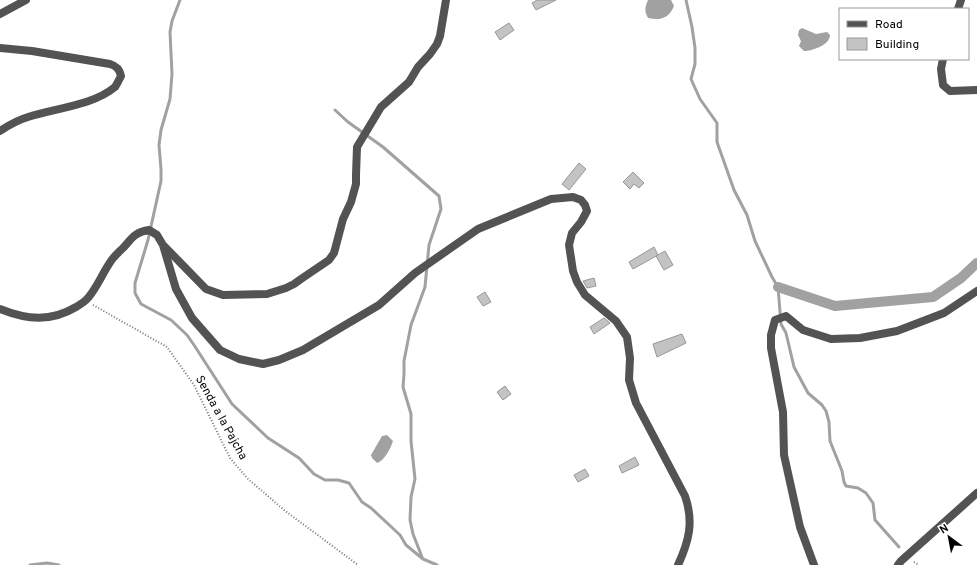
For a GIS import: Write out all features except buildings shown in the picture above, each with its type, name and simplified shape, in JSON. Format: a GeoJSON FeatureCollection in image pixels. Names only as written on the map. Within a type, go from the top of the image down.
{"type":"FeatureCollection","features":[{"type":"Feature","properties":{"kind":"street"},"geometry":{"type":"LineString","coordinates":[[0,14],[26,0]]}},
{"type":"Feature","properties":{"kind":"street"},"geometry":{"type":"LineString","coordinates":[[0,309],[12,314],[40,319],[66,313],[85,301],[101,279],[109,264],[132,237],[140,231],[149,230],[157,235],[163,245],[206,289],[223,295],[267,294],[286,288],[329,260],[334,253],[343,219],[351,202],[356,184],[357,147],[381,107],[409,82],[418,67],[430,54],[440,36],[446,0]]}},
{"type":"Feature","properties":{"kind":"street"},"geometry":{"type":"LineString","coordinates":[[0,48],[32,51],[110,64],[115,66],[120,72],[121,76],[116,86],[99,96],[62,109],[28,117],[0,130]]}},
{"type":"Feature","properties":{"kind":"street"},"geometry":{"type":"LineString","coordinates":[[943,60],[941,69],[943,85],[950,91],[977,90]]}},
{"type":"Feature","properties":{"kind":"street"},"geometry":{"type":"LineString","coordinates":[[163,245],[176,289],[192,318],[220,350],[239,359],[263,364],[279,360],[303,350],[379,305],[415,273],[478,229],[551,199],[573,197],[581,200],[587,211],[582,222],[572,233],[569,245],[573,271],[577,282],[585,295],[616,320],[627,337],[630,358],[629,380],[636,403],[685,496],[689,508],[690,522],[688,539],[678,565]]}},
{"type":"Feature","properties":{"kind":"street"},"geometry":{"type":"LineString","coordinates":[[814,565],[800,527],[784,455],[783,412],[771,348],[771,335],[775,320],[786,316],[803,330],[831,339],[860,338],[897,331],[944,313],[977,291]]}},
{"type":"Feature","properties":{"kind":"street"},"geometry":{"type":"LineString","coordinates":[[898,565],[977,493]]}},
{"type":"Feature","properties":{"kind":"path","name":"Senda a la Pajcha"},"geometry":{"type":"LineString","coordinates":[[85,301],[167,347],[194,385],[230,458],[247,478],[284,510],[358,565]]}},
{"type":"Feature","properties":{"kind":"shaded area"},"geometry":{"type":"Polygon","coordinates":[[[648,0],[671,0],[674,6],[670,13],[664,18],[648,18],[645,9],[648,0]]]}},
{"type":"Feature","properties":{"kind":"shaded area"},"geometry":{"type":"Polygon","coordinates":[[[802,28],[816,34],[827,32],[830,35],[829,39],[820,47],[804,51],[799,46],[801,41],[798,35],[799,30],[802,28]]]}},
{"type":"Feature","properties":{"kind":"shaded area"},"geometry":{"type":"Polygon","coordinates":[[[387,435],[393,441],[392,444],[385,457],[377,463],[371,455],[382,436],[387,435]]]}},
{"type":"Feature","properties":{"kind":"waterway"},"geometry":{"type":"LineString","coordinates":[[180,0],[172,21],[170,32],[172,74],[170,99],[161,130],[159,145],[161,181],[148,240],[135,283],[135,293],[141,304],[171,320],[187,335],[232,404],[268,438],[299,458],[314,474],[325,480],[338,480],[349,483],[362,502],[371,508],[400,535],[406,545],[423,559],[437,565]]}},
{"type":"Feature","properties":{"kind":"waterway"},"geometry":{"type":"LineString","coordinates":[[686,0],[695,48],[695,64],[691,79],[700,99],[717,123],[717,142],[734,190],[747,215],[755,241],[778,287],[781,324],[786,333],[794,367],[808,393],[822,405],[826,411],[829,422],[830,441],[842,471],[846,486],[858,488],[866,493],[873,503],[875,520],[899,547]]}},
{"type":"Feature","properties":{"kind":"waterway"},"geometry":{"type":"LineString","coordinates":[[335,110],[348,122],[383,147],[439,196],[441,209],[429,245],[425,287],[411,325],[404,361],[403,387],[411,414],[411,441],[415,479],[411,497],[410,520],[413,534],[422,557]]}},
{"type":"Feature","properties":{"kind":"waterway"},"geometry":{"type":"LineString","coordinates":[[778,287],[835,306],[933,297],[961,278],[977,263]]}},
{"type":"Feature","properties":{"kind":"waterway"},"geometry":{"type":"LineString","coordinates":[[30,565],[47,563],[59,565]]}}]}
